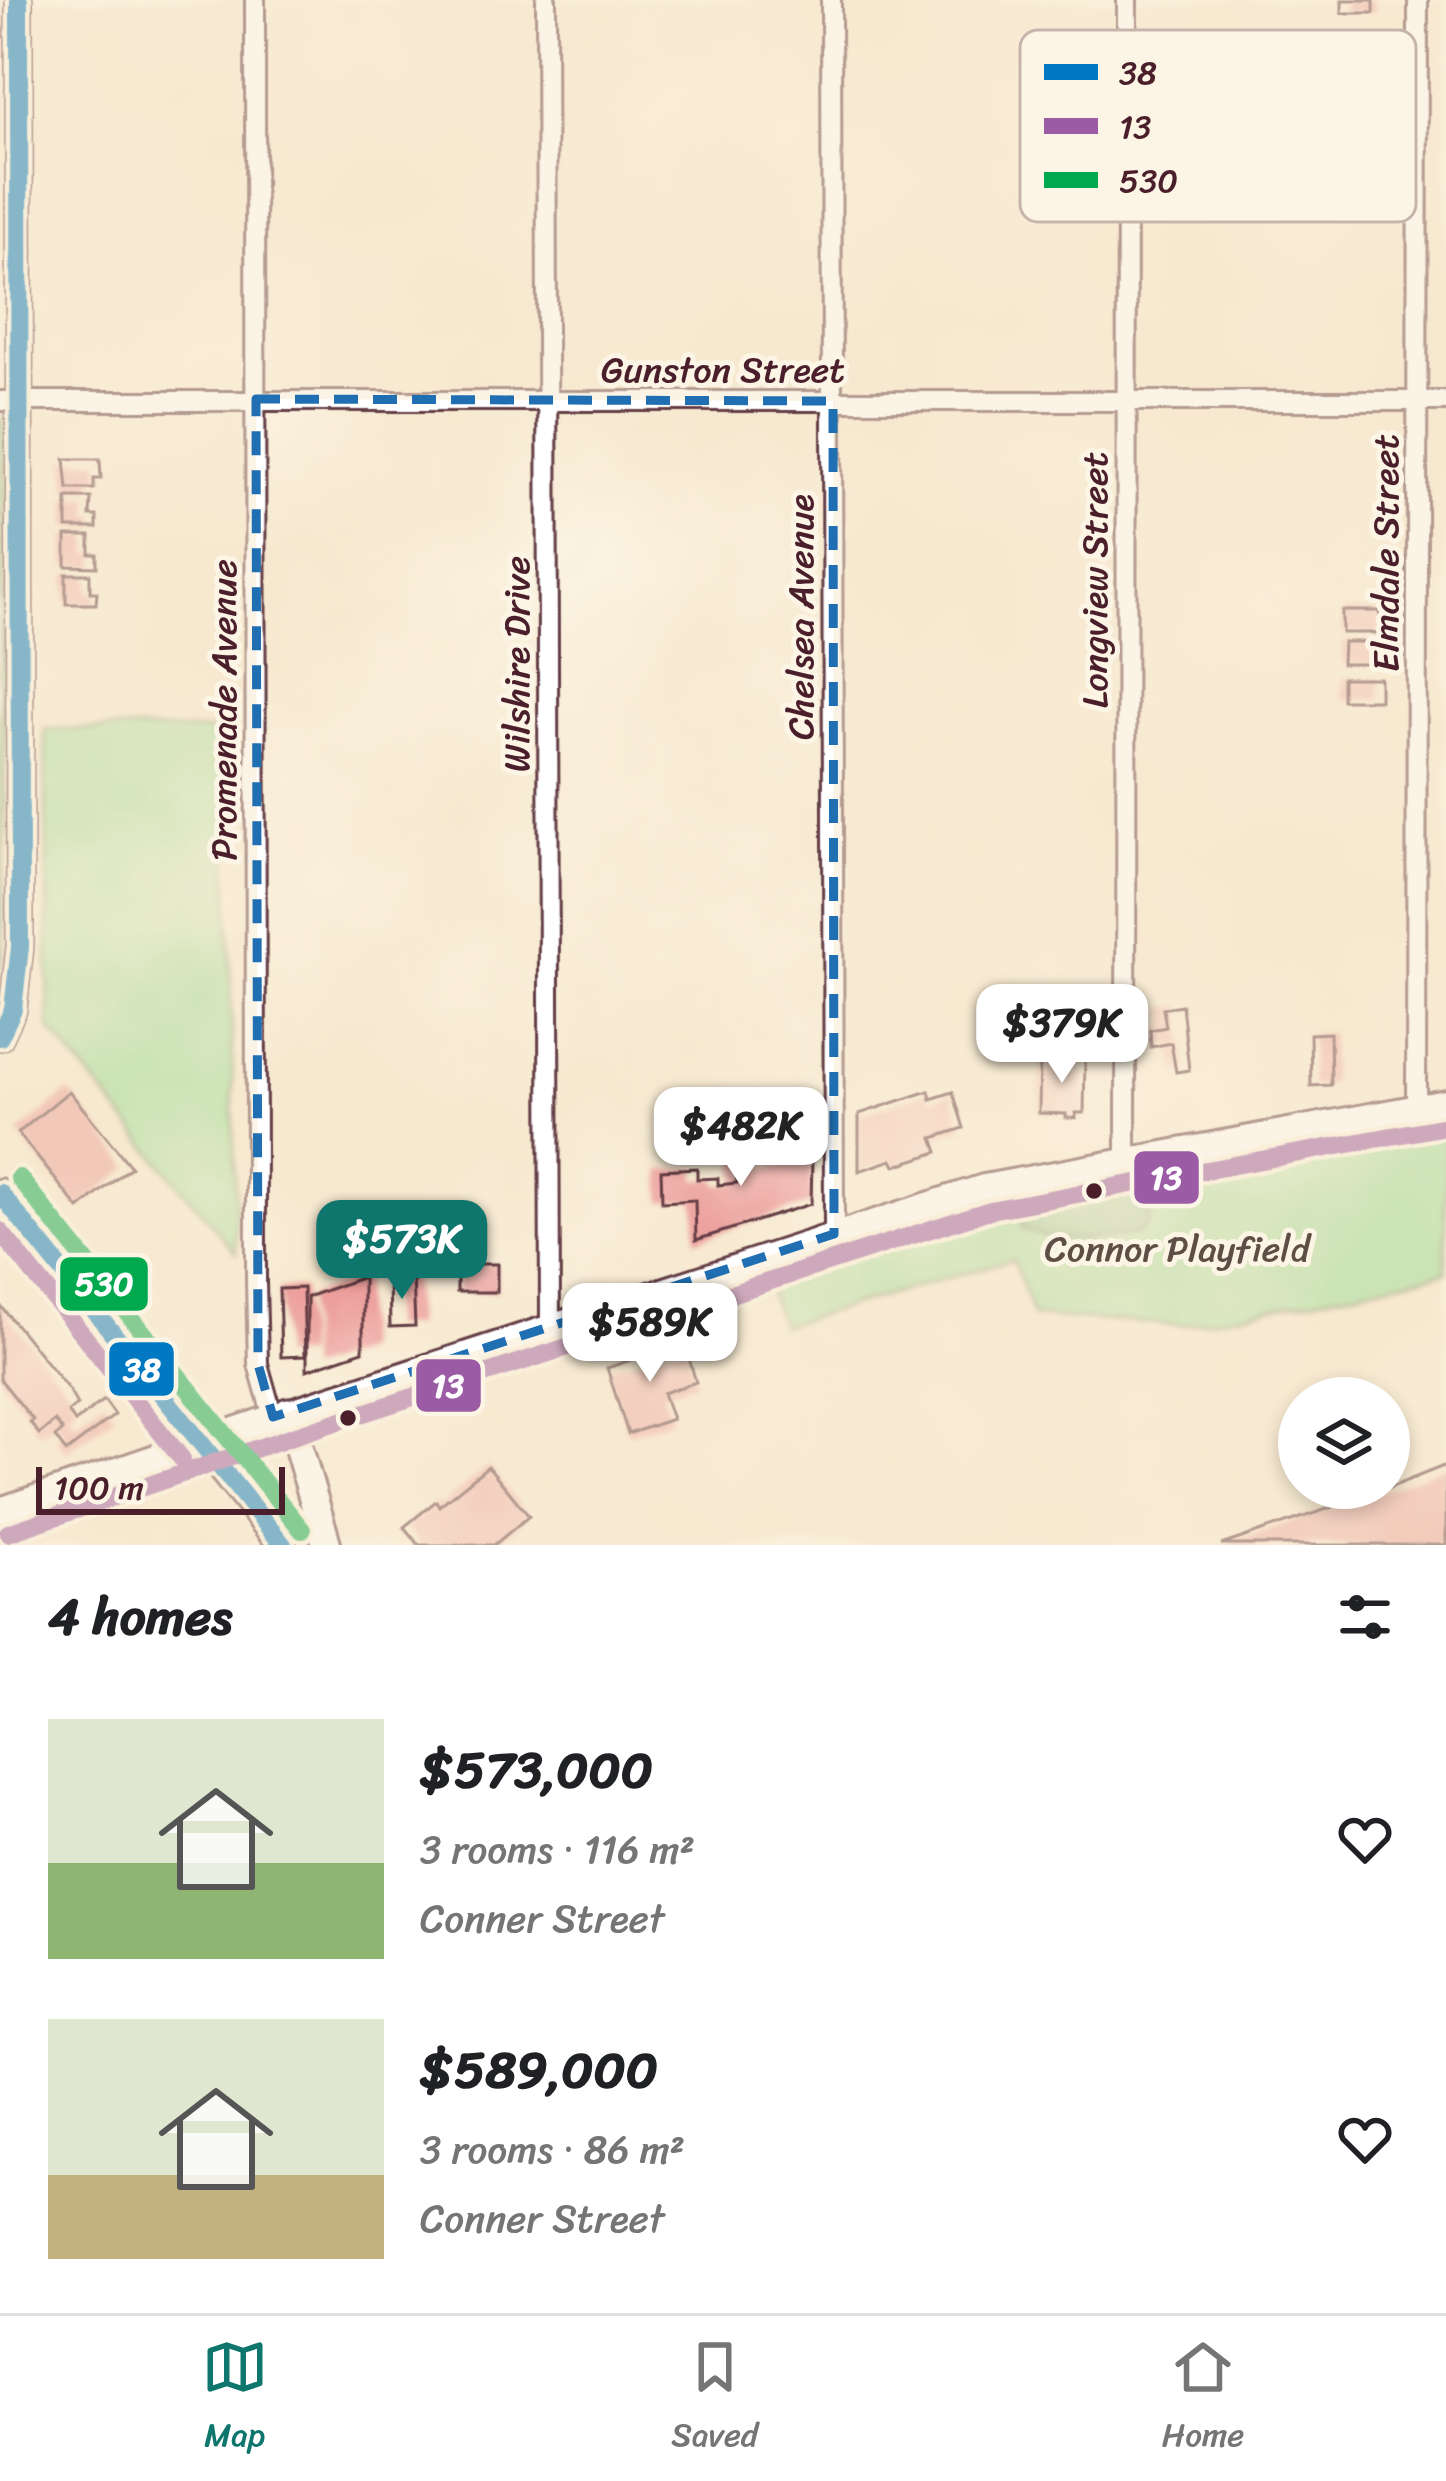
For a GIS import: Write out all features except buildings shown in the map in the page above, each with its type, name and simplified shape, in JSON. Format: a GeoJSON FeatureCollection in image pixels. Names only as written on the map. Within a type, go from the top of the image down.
{"type":"FeatureCollection","features":[{"type":"Feature","properties":{"kind":"main road"},"geometry":{"type":"LineString","coordinates":[[0,1036],[20,946],[10,401],[19,0]]}},
{"type":"Feature","properties":{"kind":"main road"},"geometry":{"type":"LineString","coordinates":[[0,1510],[280,1414],[984,1187],[1446,1102]]}},
{"type":"Feature","properties":{"kind":"main road"},"geometry":{"type":"LineString","coordinates":[[0,1193],[283,1545]]}},
{"type":"Feature","properties":{"kind":"main road"},"geometry":{"type":"LineString","coordinates":[[280,1414],[327,1545]]}},
{"type":"Feature","properties":{"kind":"street","name":"Promenade Avenue"},"geometry":{"type":"LineString","coordinates":[[255,0],[256,1282],[258,1364],[280,1414]]}},
{"type":"Feature","properties":{"kind":"street","name":"Wilshire Drive"},"geometry":{"type":"LineString","coordinates":[[547,0],[550,1327]]}},
{"type":"Feature","properties":{"kind":"street","name":"Chelsea Avenue"},"geometry":{"type":"LineString","coordinates":[[831,0],[835,1234]]}},
{"type":"Feature","properties":{"kind":"street","name":"Elmdale Street"},"geometry":{"type":"LineString","coordinates":[[1416,1107],[1418,0]]}},
{"type":"Feature","properties":{"kind":"street","name":"Longview Street"},"geometry":{"type":"LineString","coordinates":[[1126,1161],[1127,222]]}},
{"type":"Feature","properties":{"kind":"street","name":"Gunston Street"},"geometry":{"type":"LineString","coordinates":[[10,401],[1446,400]]}},
{"type":"Feature","properties":{"kind":"highlighted area"},"geometry":{"type":"Polygon","coordinates":[[[256,399],[833,401],[834,1234],[273,1417],[258,1364],[256,399]]]}},
{"type":"Feature","properties":{"kind":"green space"},"geometry":{"type":"Polygon","coordinates":[[[0,418],[6,427],[4,952],[0,972],[0,418]]]}},
{"type":"Feature","properties":{"kind":"green space"},"geometry":{"type":"Polygon","coordinates":[[[45,729],[226,731],[236,1253],[49,1028],[45,729]]]}},
{"type":"Feature","properties":{"kind":"green space","name":"Connor Playfield"},"geometry":{"type":"Polygon","coordinates":[[[1446,1122],[1446,1272],[1183,1325],[1033,1317],[1013,1259],[781,1326],[763,1277],[980,1210],[1446,1122]]]}},
{"type":"Feature","properties":{"kind":"green space"},"geometry":{"type":"Polygon","coordinates":[[[1129,1185],[1140,1193],[1150,1220],[1141,1233],[1081,1240],[1022,1229],[1022,1212],[1129,1185]]]}},
{"type":"Feature","properties":{"kind":"transit line","name":"38"},"geometry":{"type":"LineString","coordinates":[[0,1037],[13,1009],[20,947],[19,0]]}},
{"type":"Feature","properties":{"kind":"transit line","name":"13"},"geometry":{"type":"LineString","coordinates":[[8,1533],[990,1210],[1446,1126]]}},
{"type":"Feature","properties":{"kind":"transit line","name":"530"},"geometry":{"type":"LineString","coordinates":[[19,1178],[302,1530]]}},
{"type":"Feature","properties":{"kind":"transit line","name":"38"},"geometry":{"type":"LineString","coordinates":[[0,1193],[283,1545]]}},
{"type":"Feature","properties":{"kind":"transit line","name":"13"},"geometry":{"type":"LineString","coordinates":[[0,1231],[182,1459]]}}]}
